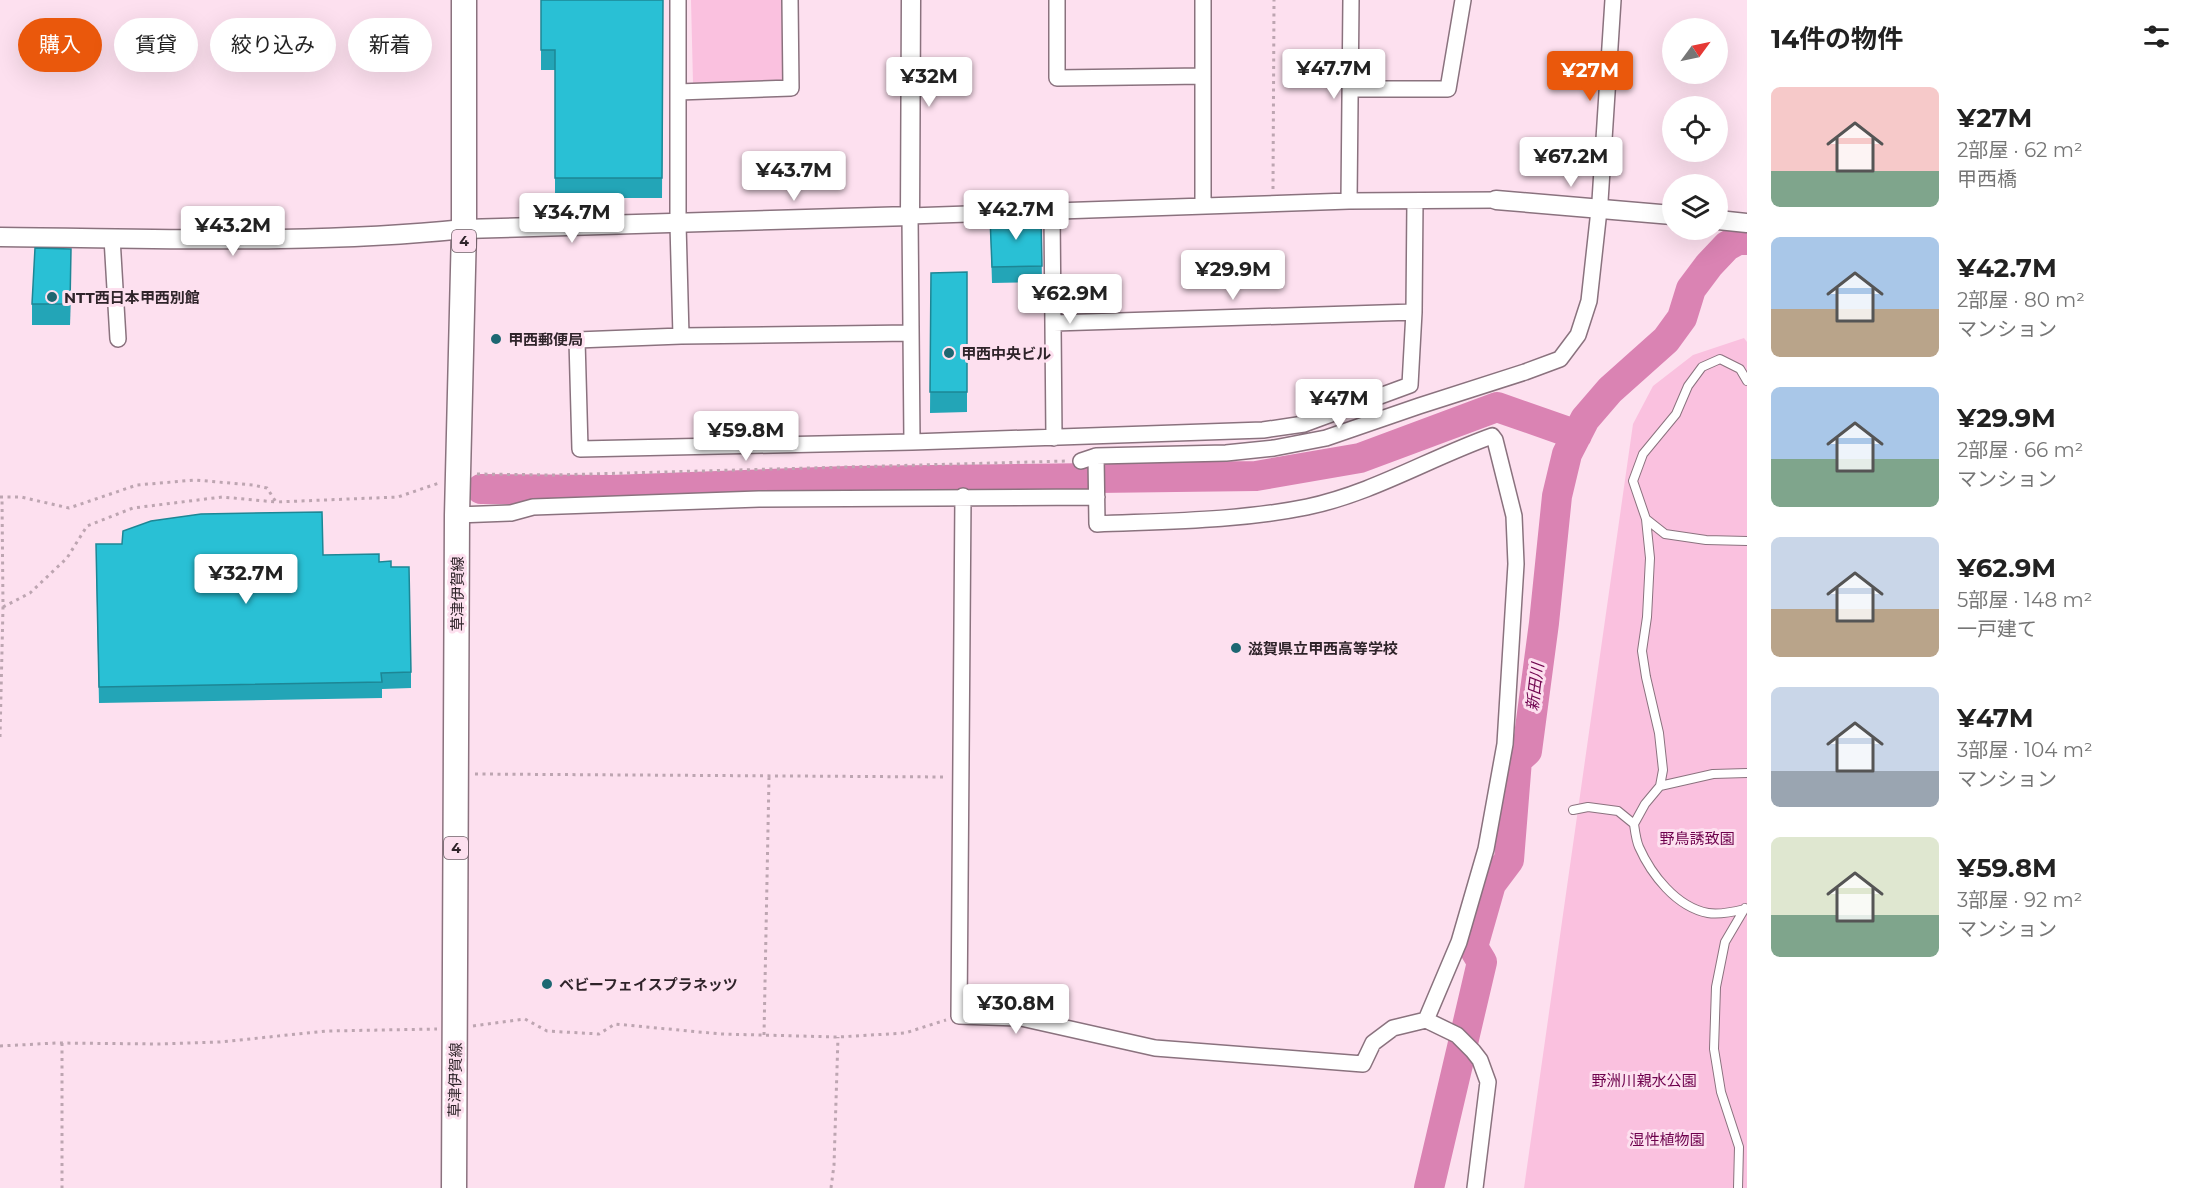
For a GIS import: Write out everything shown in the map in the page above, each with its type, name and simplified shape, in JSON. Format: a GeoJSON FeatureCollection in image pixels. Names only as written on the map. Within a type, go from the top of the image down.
{"type":"FeatureCollection","features":[{"type":"Feature","properties":{"kind":"main road","name":"草津伊賀線"},"geometry":{"type":"LineString","coordinates":[[454,1188],[457,512],[464,229],[464,0]]}},
{"type":"Feature","properties":{"kind":"street"},"geometry":{"type":"LineString","coordinates":[[678,0],[678,224],[681,336]]}},
{"type":"Feature","properties":{"kind":"street"},"geometry":{"type":"LineString","coordinates":[[678,92],[791,88],[790,0]]}},
{"type":"Feature","properties":{"kind":"street"},"geometry":{"type":"LineString","coordinates":[[911,0],[912,442]]}},
{"type":"Feature","properties":{"kind":"street"},"geometry":{"type":"LineString","coordinates":[[1056,0],[1057,78],[1203,76]]}},
{"type":"Feature","properties":{"kind":"street"},"geometry":{"type":"LineString","coordinates":[[1203,0],[1203,206]]}},
{"type":"Feature","properties":{"kind":"street"},"geometry":{"type":"LineString","coordinates":[[1349,201],[1351,0]]}},
{"type":"Feature","properties":{"kind":"street"},"geometry":{"type":"LineString","coordinates":[[1351,90],[1448,89],[1463,0]]}},
{"type":"Feature","properties":{"kind":"street"},"geometry":{"type":"LineString","coordinates":[[1426,1020],[1460,942],[1486,849],[1505,744],[1516,564],[1514,516],[1495,440],[1492,436],[1457,448],[1410,472],[1309,506],[1237,518],[1097,524],[1097,494],[1091,460],[1226,453],[1274,448],[1326,438],[1560,359],[1578,335],[1589,301],[1599,208],[1613,0]]}},
{"type":"Feature","properties":{"kind":"street"},"geometry":{"type":"LineString","coordinates":[[0,237],[277,239],[407,235],[464,229],[1349,201],[1496,201],[1662,214]]}},
{"type":"Feature","properties":{"kind":"street"},"geometry":{"type":"LineString","coordinates":[[911,333],[681,336],[577,340],[580,449],[1054,438],[1263,430],[1304,424],[1410,385],[1414,312],[1415,201]]}},
{"type":"Feature","properties":{"kind":"street"},"geometry":{"type":"LineString","coordinates":[[1052,212],[1054,438]]}},
{"type":"Feature","properties":{"kind":"street"},"geometry":{"type":"LineString","coordinates":[[1728,221],[1747,223]]}},
{"type":"Feature","properties":{"kind":"street"},"geometry":{"type":"LineString","coordinates":[[112,238],[118,339]]}},
{"type":"Feature","properties":{"kind":"street"},"geometry":{"type":"LineString","coordinates":[[1053,323],[1414,312]]}},
{"type":"Feature","properties":{"kind":"street"},"geometry":{"type":"LineString","coordinates":[[457,512],[511,513],[532,507],[747,499],[1097,494]]}},
{"type":"Feature","properties":{"kind":"street"},"geometry":{"type":"LineString","coordinates":[[963,496],[963,777],[959,1016],[1021,1018],[1155,1048],[1363,1064],[1373,1043],[1393,1028],[1426,1020],[1457,1035],[1480,1060],[1488,1082],[1475,1188]]}},
{"type":"Feature","properties":{"kind":"lane"},"geometry":{"type":"LineString","coordinates":[[1746,907],[1728,913],[1708,913],[1687,905],[1655,874],[1638,845],[1634,824],[1645,804],[1660,786],[1663,770],[1659,733],[1642,651],[1647,617],[1650,558],[1646,519],[1633,481],[1643,454],[1676,414],[1688,386],[1702,367],[1720,359],[1740,369],[1747,381]]}},
{"type":"Feature","properties":{"kind":"lane"},"geometry":{"type":"LineString","coordinates":[[1646,519],[1665,534],[1706,540],[1747,541]]}},
{"type":"Feature","properties":{"kind":"lane"},"geometry":{"type":"LineString","coordinates":[[1660,786],[1713,774],[1747,773]]}},
{"type":"Feature","properties":{"kind":"lane"},"geometry":{"type":"LineString","coordinates":[[1573,810],[1588,807],[1618,811],[1634,824]]}},
{"type":"Feature","properties":{"kind":"lane"},"geometry":{"type":"LineString","coordinates":[[1738,1188],[1739,1147],[1721,1092],[1714,1049],[1716,998],[1725,942],[1746,907]]}},
{"type":"Feature","properties":{"kind":"path"},"geometry":{"type":"LineString","coordinates":[[1273,203],[1274,0]]}},
{"type":"Feature","properties":{"kind":"path"},"geometry":{"type":"LineString","coordinates":[[3,607],[30,593],[68,558],[87,526],[133,508],[222,498],[276,501],[398,497],[458,478],[1091,460]]}},
{"type":"Feature","properties":{"kind":"path"},"geometry":{"type":"LineString","coordinates":[[0,737],[3,607],[1,497],[21,496],[69,508],[137,485],[195,480],[267,488],[276,501]]}},
{"type":"Feature","properties":{"kind":"path"},"geometry":{"type":"LineString","coordinates":[[457,774],[963,777]]}},
{"type":"Feature","properties":{"kind":"path"},"geometry":{"type":"LineString","coordinates":[[764,1035],[769,777]]}},
{"type":"Feature","properties":{"kind":"path"},"geometry":{"type":"LineString","coordinates":[[0,1046],[62,1043],[220,1042],[327,1031],[456,1029],[525,1019],[548,1031],[588,1034],[599,1034],[615,1024],[721,1034],[838,1037],[905,1033],[959,1016]]}},
{"type":"Feature","properties":{"kind":"path"},"geometry":{"type":"LineString","coordinates":[[831,1188],[834,1165],[838,1037]]}},
{"type":"Feature","properties":{"kind":"path"},"geometry":{"type":"LineString","coordinates":[[62,1043],[62,1188]]}},
{"type":"Feature","properties":{"kind":"green space"},"geometry":{"type":"Polygon","coordinates":[[[691,0],[785,0],[787,75],[778,83],[693,83],[691,0]]]}},
{"type":"Feature","properties":{"kind":"green space","name":"野洲川親水公園"},"geometry":{"type":"Polygon","coordinates":[[[1744,338],[1747,342],[1747,1188],[1524,1188],[1633,424],[1653,386],[1693,355],[1744,338]]]}},
{"type":"Feature","properties":{"kind":"building"},"geometry":{"type":"Polygon","coordinates":[[[541,0],[663,0],[662,178],[555,178],[555,50],[541,50],[541,0]]]}},
{"type":"Feature","properties":{"kind":"building"},"geometry":{"type":"Polygon","coordinates":[[[1041,216],[1042,266],[992,267],[990,217],[1041,216]]]}},
{"type":"Feature","properties":{"kind":"building","name":"NTT西日本甲西別館"},"geometry":{"type":"Polygon","coordinates":[[[35,248],[71,249],[70,304],[32,304],[35,248]]]}},
{"type":"Feature","properties":{"kind":"building","name":"甲西中央ビル"},"geometry":{"type":"Polygon","coordinates":[[[967,272],[967,392],[930,392],[931,273],[967,272]]]}},
{"type":"Feature","properties":{"kind":"building"},"geometry":{"type":"Polygon","coordinates":[[[322,512],[323,555],[379,554],[379,562],[391,561],[391,567],[409,567],[411,672],[381,673],[382,682],[99,687],[96,544],[122,544],[123,531],[151,521],[201,514],[322,512]]]}},
{"type":"Feature","properties":{"kind":"waterway","name":"新田川"},"geometry":{"type":"LineString","coordinates":[[1429,1188],[1482,962],[1473,947],[1491,884],[1509,860],[1517,760],[1527,751],[1544,623],[1557,496],[1567,454],[1585,419],[1610,390],[1666,340],[1682,318],[1691,289],[1709,265],[1727,246],[1738,240],[1747,240]]}},
{"type":"Feature","properties":{"kind":"waterway"},"geometry":{"type":"LineString","coordinates":[[481,489],[611,490],[847,481],[1256,476],[1360,458],[1497,407],[1577,435]]}},
{"type":"Feature","properties":{"kind":"place","name":"NTT西日本甲西別館"},"geometry":{"type":"Point","coordinates":[52,297]}},
{"type":"Feature","properties":{"kind":"place","name":"甲西郵便局"},"geometry":{"type":"Point","coordinates":[496,339]}},
{"type":"Feature","properties":{"kind":"place","name":"甲西中央ビル"},"geometry":{"type":"Point","coordinates":[949,353]}},
{"type":"Feature","properties":{"kind":"place","name":"滋賀県立甲西高等学校"},"geometry":{"type":"Point","coordinates":[1236,648]}},
{"type":"Feature","properties":{"kind":"place","name":"ベビーフェイスプラネッツ"},"geometry":{"type":"Point","coordinates":[547,984]}},
{"type":"Feature","properties":{"kind":"park label","name":"野鳥誘致園"},"geometry":{"type":"Point","coordinates":[1697,838]}},
{"type":"Feature","properties":{"kind":"park label","name":"湿性植物園"},"geometry":{"type":"Point","coordinates":[1667,1139]}}]}
